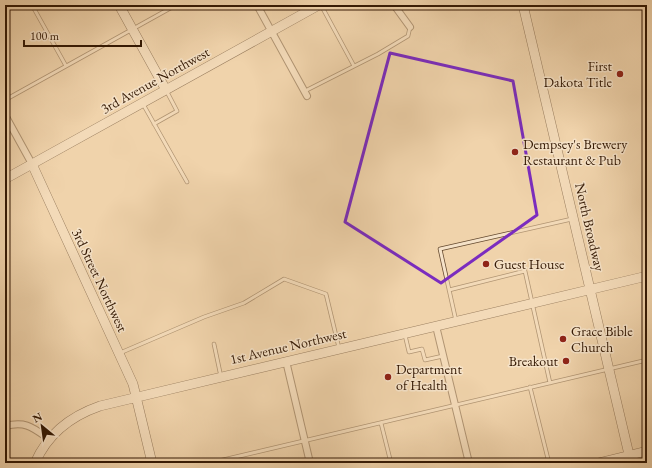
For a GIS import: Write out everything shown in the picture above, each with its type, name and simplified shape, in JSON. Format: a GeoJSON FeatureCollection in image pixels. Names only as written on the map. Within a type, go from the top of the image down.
{"type":"FeatureCollection","features":[{"type":"Feature","properties":{"kind":"main road"},"geometry":{"type":"LineString","coordinates":[[119,5],[166,90]]}},
{"type":"Feature","properties":{"kind":"main road","name":"3rd Avenue Northwest"},"geometry":{"type":"LineString","coordinates":[[5,179],[320,5]]}},
{"type":"Feature","properties":{"kind":"main road","name":"North Broadway"},"geometry":{"type":"LineString","coordinates":[[523,5],[630,459]]}},
{"type":"Feature","properties":{"kind":"main road","name":"3rd Street Northwest"},"geometry":{"type":"LineString","coordinates":[[32,164],[133,384],[152,463]]}},
{"type":"Feature","properties":{"kind":"main road","name":"1st Avenue Northwest"},"geometry":{"type":"LineString","coordinates":[[35,463],[41,450],[49,439],[66,422],[86,411],[112,403],[647,276]]}},
{"type":"Feature","properties":{"kind":"main road"},"geometry":{"type":"LineString","coordinates":[[598,463],[630,459],[647,452]]}},
{"type":"Feature","properties":{"kind":"street"},"geometry":{"type":"LineString","coordinates":[[257,5],[306,94]]}},
{"type":"Feature","properties":{"kind":"street"},"geometry":{"type":"LineString","coordinates":[[394,5],[410,27]]}},
{"type":"Feature","properties":{"kind":"street","name":"3rd Street Northwest"},"geometry":{"type":"LineString","coordinates":[[5,115],[32,164]]}},
{"type":"Feature","properties":{"kind":"street"},"geometry":{"type":"LineString","coordinates":[[436,326],[470,463]]}},
{"type":"Feature","properties":{"kind":"street"},"geometry":{"type":"LineString","coordinates":[[286,361],[310,463]]}},
{"type":"Feature","properties":{"kind":"street"},"geometry":{"type":"LineString","coordinates":[[5,426],[21,424],[27,425],[49,439]]}},
{"type":"Feature","properties":{"kind":"lane"},"geometry":{"type":"LineString","coordinates":[[32,5],[66,66]]}},
{"type":"Feature","properties":{"kind":"lane"},"geometry":{"type":"LineString","coordinates":[[5,100],[176,5]]}},
{"type":"Feature","properties":{"kind":"lane"},"geometry":{"type":"LineString","coordinates":[[320,5],[354,66]]}},
{"type":"Feature","properties":{"kind":"lane"},"geometry":{"type":"LineString","coordinates":[[306,94],[408,36],[410,27]]}},
{"type":"Feature","properties":{"kind":"lane"},"geometry":{"type":"LineString","coordinates":[[154,124],[178,111],[166,90]]}},
{"type":"Feature","properties":{"kind":"lane"},"geometry":{"type":"LineString","coordinates":[[142,103],[187,182]]}},
{"type":"Feature","properties":{"kind":"lane"},"geometry":{"type":"LineString","coordinates":[[456,321],[440,249],[573,219]]}},
{"type":"Feature","properties":{"kind":"lane"},"geometry":{"type":"LineString","coordinates":[[449,290],[525,271],[550,383]]}},
{"type":"Feature","properties":{"kind":"lane"},"geometry":{"type":"LineString","coordinates":[[119,353],[204,317],[244,303],[284,280],[326,294],[339,348]]}},
{"type":"Feature","properties":{"kind":"lane"},"geometry":{"type":"LineString","coordinates":[[405,333],[409,352],[422,349],[425,360],[443,356]]}},
{"type":"Feature","properties":{"kind":"lane"},"geometry":{"type":"LineString","coordinates":[[214,344],[221,377]]}},
{"type":"Feature","properties":{"kind":"lane"},"geometry":{"type":"LineString","coordinates":[[210,463],[647,360]]}},
{"type":"Feature","properties":{"kind":"lane"},"geometry":{"type":"LineString","coordinates":[[530,387],[549,463]]}},
{"type":"Feature","properties":{"kind":"lane"},"geometry":{"type":"LineString","coordinates":[[381,423],[391,463]]}},
{"type":"Feature","properties":{"kind":"highlighted area"},"geometry":{"type":"Polygon","coordinates":[[[390,53],[513,81],[537,215],[441,283],[345,222],[390,53]]]}},
{"type":"Feature","properties":{"kind":"place","name":"First Dakota Title"},"geometry":{"type":"Point","coordinates":[620,74]}},
{"type":"Feature","properties":{"kind":"place","name":"Dempsey's Brewery Restaurant & Pub"},"geometry":{"type":"Point","coordinates":[515,152]}},
{"type":"Feature","properties":{"kind":"place","name":"Guest House"},"geometry":{"type":"Point","coordinates":[486,264]}},
{"type":"Feature","properties":{"kind":"place","name":"Grace Bible Church"},"geometry":{"type":"Point","coordinates":[563,339]}},
{"type":"Feature","properties":{"kind":"place","name":"Breakout"},"geometry":{"type":"Point","coordinates":[566,361]}},
{"type":"Feature","properties":{"kind":"place","name":"Department of Health"},"geometry":{"type":"Point","coordinates":[388,377]}}]}
